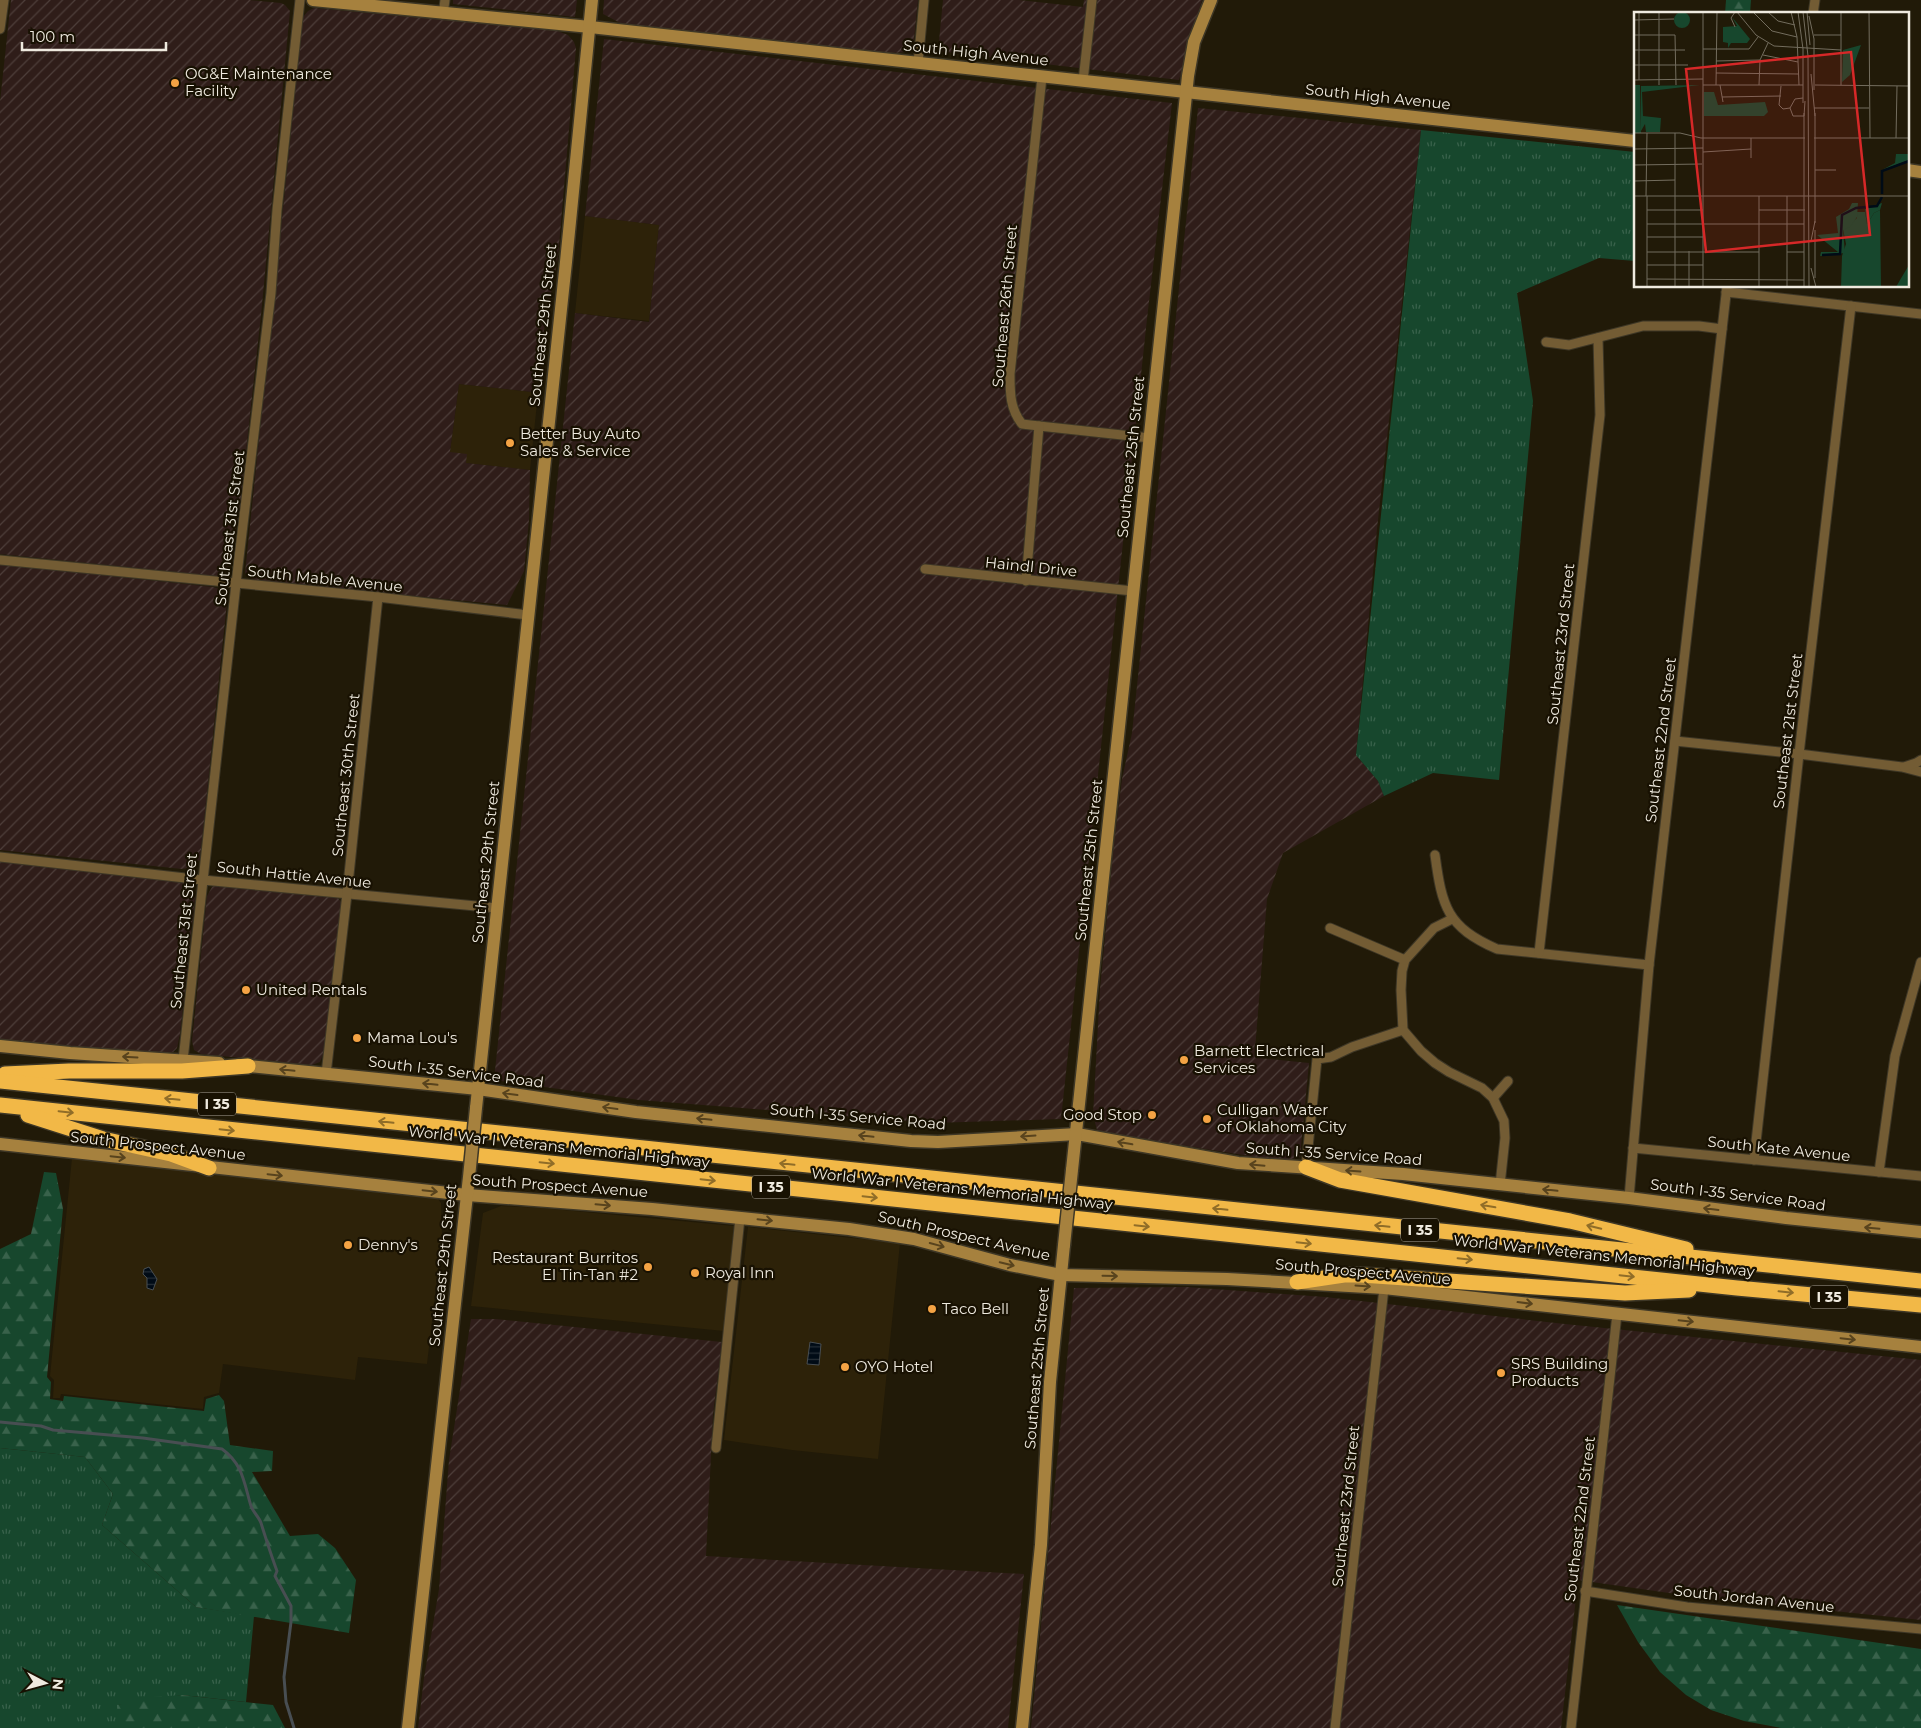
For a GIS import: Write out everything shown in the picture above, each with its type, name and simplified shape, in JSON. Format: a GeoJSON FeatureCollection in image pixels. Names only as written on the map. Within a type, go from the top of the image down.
{"type":"FeatureCollection","features":[{"type":"Feature","properties":{"kind":"highway"},"geometry":{"type":"LineString","coordinates":[[0,1075],[68,1071],[182,1071],[248,1066]]}},
{"type":"Feature","properties":{"kind":"highway","name":"World War I Veterans Memorial Highway"},"geometry":{"type":"LineString","coordinates":[[0,1081],[1921,1281]]}},
{"type":"Feature","properties":{"kind":"highway"},"geometry":{"type":"LineString","coordinates":[[0,1106],[102,1139],[171,1154],[209,1168]]}},
{"type":"Feature","properties":{"kind":"highway","name":"World War I Veterans Memorial Highway"},"geometry":{"type":"LineString","coordinates":[[0,1106],[1737,1288],[1921,1305]]}},
{"type":"Feature","properties":{"kind":"highway"},"geometry":{"type":"LineString","coordinates":[[1306,1167],[1340,1180],[1570,1221],[1744,1263]]}},
{"type":"Feature","properties":{"kind":"highway"},"geometry":{"type":"LineString","coordinates":[[1297,1282],[1344,1275],[1361,1275],[1625,1294],[1737,1288]]}},
{"type":"Feature","properties":{"kind":"main road","name":"South High Avenue"},"geometry":{"type":"LineString","coordinates":[[313,0],[590,27],[1634,141]]}},
{"type":"Feature","properties":{"kind":"main road","name":"Southeast 29th Street"},"geometry":{"type":"LineString","coordinates":[[408,1728],[469,1177],[592,0]]}},
{"type":"Feature","properties":{"kind":"main road","name":"Southeast 25th Street"},"geometry":{"type":"LineString","coordinates":[[1022,1728],[1041,1545],[1050,1382],[1186,92],[1194,42],[1211,0]]}},
{"type":"Feature","properties":{"kind":"main road"},"geometry":{"type":"LineString","coordinates":[[1908,170],[1921,172]]}},
{"type":"Feature","properties":{"kind":"main road","name":"South I-35 Service Road"},"geometry":{"type":"LineString","coordinates":[[0,1046],[70,1053],[183,1060],[478,1089],[636,1112],[911,1141],[938,1142],[1076,1134],[1238,1163],[1403,1174],[1921,1232]]}},
{"type":"Feature","properties":{"kind":"main road","name":"South Prospect Avenue"},"geometry":{"type":"LineString","coordinates":[[0,1144],[467,1195],[652,1209],[887,1234],[1010,1264],[1061,1274],[1297,1282],[1384,1288],[1921,1347]]}},
{"type":"Feature","properties":{"kind":"street"},"geometry":{"type":"LineString","coordinates":[[0,29],[4,0]]}},
{"type":"Feature","properties":{"kind":"street","name":"Southeast 31st Street"},"geometry":{"type":"LineString","coordinates":[[183,1060],[271,293],[278,200],[300,0]]}},
{"type":"Feature","properties":{"kind":"street"},"geometry":{"type":"LineString","coordinates":[[443,14],[445,0]]}},
{"type":"Feature","properties":{"kind":"street"},"geometry":{"type":"LineString","coordinates":[[918,63],[924,0]]}},
{"type":"Feature","properties":{"kind":"street"},"geometry":{"type":"LineString","coordinates":[[1083,81],[1092,0]]}},
{"type":"Feature","properties":{"kind":"street","name":"Southeast 26th Street"},"geometry":{"type":"LineString","coordinates":[[1042,77],[1010,374],[1010,394],[1015,415],[1022,424],[1150,438]]}},
{"type":"Feature","properties":{"kind":"street"},"geometry":{"type":"LineString","coordinates":[[1727,289],[1921,314]]}},
{"type":"Feature","properties":{"kind":"street","name":"Southeast 22nd Street"},"geometry":{"type":"LineString","coordinates":[[1629,1198],[1649,965],[1727,289]]}},
{"type":"Feature","properties":{"kind":"street","name":"Southeast 21st Street"},"geometry":{"type":"LineString","coordinates":[[1754,1160],[1851,306]]}},
{"type":"Feature","properties":{"kind":"street"},"geometry":{"type":"LineString","coordinates":[[1546,342],[1569,345],[1643,326],[1699,326],[1722,329]]}},
{"type":"Feature","properties":{"kind":"street","name":"Southeast 23rd Street"},"geometry":{"type":"LineString","coordinates":[[1539,953],[1600,415],[1598,338]]}},
{"type":"Feature","properties":{"kind":"street"},"geometry":{"type":"LineString","coordinates":[[1026,581],[1039,426]]}},
{"type":"Feature","properties":{"kind":"street","name":"South Mable Avenue"},"geometry":{"type":"LineString","coordinates":[[0,560],[378,597],[528,615]]}},
{"type":"Feature","properties":{"kind":"street","name":"Haindl Drive"},"geometry":{"type":"LineString","coordinates":[[926,569],[1133,591]]}},
{"type":"Feature","properties":{"kind":"street","name":"Southeast 30th Street"},"geometry":{"type":"LineString","coordinates":[[326,1074],[378,597]]}},
{"type":"Feature","properties":{"kind":"street"},"geometry":{"type":"LineString","coordinates":[[1675,741],[1799,754],[1902,767],[1921,772]]}},
{"type":"Feature","properties":{"kind":"street"},"geometry":{"type":"LineString","coordinates":[[1902,767],[1916,764],[1921,760]]}},
{"type":"Feature","properties":{"kind":"street"},"geometry":{"type":"LineString","coordinates":[[1435,855],[1443,898],[1452,919],[1477,940],[1497,949],[1649,965]]}},
{"type":"Feature","properties":{"kind":"street","name":"South Hattie Avenue"},"geometry":{"type":"LineString","coordinates":[[0,857],[203,880],[497,908]]}},
{"type":"Feature","properties":{"kind":"street"},"geometry":{"type":"LineString","coordinates":[[1452,919],[1434,928],[1405,960],[1402,971],[1401,990],[1403,1030],[1434,1063],[1482,1088],[1492,1098],[1504,1121],[1505,1138],[1500,1185]]}},
{"type":"Feature","properties":{"kind":"street"},"geometry":{"type":"LineString","coordinates":[[1330,928],[1405,960]]}},
{"type":"Feature","properties":{"kind":"street"},"geometry":{"type":"LineString","coordinates":[[1879,1172],[1895,1056],[1921,962]]}},
{"type":"Feature","properties":{"kind":"street"},"geometry":{"type":"LineString","coordinates":[[1306,1167],[1317,1059],[1331,1057],[1352,1047],[1403,1030]]}},
{"type":"Feature","properties":{"kind":"street"},"geometry":{"type":"LineString","coordinates":[[1492,1098],[1508,1081]]}},
{"type":"Feature","properties":{"kind":"street","name":"South Kate Avenue"},"geometry":{"type":"LineString","coordinates":[[1634,1148],[1921,1176]]}},
{"type":"Feature","properties":{"kind":"street"},"geometry":{"type":"LineString","coordinates":[[716,1448],[740,1218]]}},
{"type":"Feature","properties":{"kind":"street","name":"Southeast 23rd Street"},"geometry":{"type":"LineString","coordinates":[[1335,1728],[1384,1288]]}},
{"type":"Feature","properties":{"kind":"street","name":"Southeast 22nd Street"},"geometry":{"type":"LineString","coordinates":[[1571,1728],[1617,1314]]}},
{"type":"Feature","properties":{"kind":"street","name":"South Jordan Avenue"},"geometry":{"type":"LineString","coordinates":[[1585,1591],[1696,1608],[1921,1630]]}},
{"type":"Feature","properties":{"kind":"shaded area"},"geometry":{"type":"Polygon","coordinates":[[[11,0],[249,0],[281,3],[290,11],[261,315],[240,506],[230,561],[226,573],[221,575],[215,576],[0,554],[0,102],[11,0]]]}},
{"type":"Feature","properties":{"kind":"shaded area"},"geometry":{"type":"Polygon","coordinates":[[[453,0],[577,0],[575,17],[453,4],[453,0]]]}},
{"type":"Feature","properties":{"kind":"shaded area"},"geometry":{"type":"Polygon","coordinates":[[[604,0],[918,0],[913,49],[908,52],[892,53],[624,25],[603,14],[604,0]]]}},
{"type":"Feature","properties":{"kind":"shaded area"},"geometry":{"type":"Polygon","coordinates":[[[943,0],[1019,0],[1083,7],[1084,0],[1202,0],[1179,80],[938,51],[943,0]]]}},
{"type":"Feature","properties":{"kind":"shaded area"},"geometry":{"type":"Polygon","coordinates":[[[314,8],[555,30],[568,35],[576,48],[558,257],[532,392],[459,384],[450,452],[467,454],[466,463],[530,470],[529,520],[524,571],[507,605],[261,581],[252,579],[245,573],[303,17],[314,8]]]}},
{"type":"Feature","properties":{"kind":"shaded area"},"geometry":{"type":"Polygon","coordinates":[[[604,39],[1172,103],[1061,1119],[933,1123],[639,1100],[494,1080],[575,313],[649,322],[659,225],[585,216],[604,39]]]}},
{"type":"Feature","properties":{"kind":"shaded area"},"geometry":{"type":"Polygon","coordinates":[[[1198,108],[1421,130],[1377,529],[1356,755],[1378,781],[1384,796],[1283,853],[1267,899],[1255,1050],[1259,1058],[1309,1063],[1300,1157],[1282,1161],[1116,1135],[1097,1130],[1093,1115],[1100,989],[1114,843],[1122,779],[1132,733],[1198,108]]]}},
{"type":"Feature","properties":{"kind":"shaded area"},"geometry":{"type":"Polygon","coordinates":[[[585,216],[659,225],[649,321],[575,313],[585,216]]]}},
{"type":"Feature","properties":{"kind":"shaded area"},"geometry":{"type":"Polygon","coordinates":[[[459,384],[532,392],[532,397],[537,403],[530,470],[465,463],[450,452],[459,384]]]}},
{"type":"Feature","properties":{"kind":"shaded area"},"geometry":{"type":"Polygon","coordinates":[[[0,564],[213,587],[225,594],[227,602],[200,859],[193,867],[182,869],[0,850],[0,564]]]}},
{"type":"Feature","properties":{"kind":"shaded area"},"geometry":{"type":"Polygon","coordinates":[[[0,861],[185,882],[192,886],[195,898],[180,1034],[177,1048],[173,1052],[139,1052],[0,1040],[0,861]]]}},
{"type":"Feature","properties":{"kind":"shaded area"},"geometry":{"type":"Polygon","coordinates":[[[217,884],[333,897],[338,898],[341,902],[324,1052],[320,1062],[312,1065],[201,1054],[194,1050],[192,1041],[207,896],[212,887],[217,884]]]}},
{"type":"Feature","properties":{"kind":"shaded area"},"geometry":{"type":"Polygon","coordinates":[[[72,1158],[438,1199],[441,1203],[442,1235],[427,1364],[358,1357],[355,1380],[223,1364],[219,1393],[204,1397],[203,1409],[61,1394],[60,1398],[53,1398],[54,1380],[50,1376],[72,1158]]]}},
{"type":"Feature","properties":{"kind":"shaded area"},"geometry":{"type":"Polygon","coordinates":[[[501,1206],[542,1208],[734,1226],[724,1331],[471,1306],[483,1213],[501,1206]]]}},
{"type":"Feature","properties":{"kind":"shaded area"},"geometry":{"type":"Polygon","coordinates":[[[748,1227],[900,1243],[878,1459],[792,1450],[724,1440],[748,1227]]]}},
{"type":"Feature","properties":{"kind":"shaded area"},"geometry":{"type":"Polygon","coordinates":[[[149,1267],[157,1279],[153,1290],[147,1288],[147,1278],[143,1274],[144,1269],[149,1267]]]}},
{"type":"Feature","properties":{"kind":"shaded area"},"geometry":{"type":"Polygon","coordinates":[[[1187,1287],[1325,1297],[1565,1324],[1921,1360],[1921,1620],[1697,1597],[1578,1580],[1561,1728],[1031,1728],[1074,1288],[1187,1287]]]}},
{"type":"Feature","properties":{"kind":"shaded area"},"geometry":{"type":"Polygon","coordinates":[[[471,1319],[496,1319],[722,1342],[713,1415],[706,1556],[1024,1574],[1008,1728],[418,1728],[424,1678],[439,1589],[449,1460],[471,1319]]]}},
{"type":"Feature","properties":{"kind":"shaded area"},"geometry":{"type":"Polygon","coordinates":[[[810,1342],[821,1344],[819,1365],[807,1364],[810,1342]]]}},
{"type":"Feature","properties":{"kind":"green space"},"geometry":{"type":"Polygon","coordinates":[[[1726,0],[1751,0],[1750,12],[1725,12],[1726,0]]]}},
{"type":"Feature","properties":{"kind":"green space"},"geometry":{"type":"Polygon","coordinates":[[[1421,130],[1634,152],[1634,261],[1599,258],[1517,293],[1533,401],[1499,780],[1433,773],[1384,796],[1378,781],[1356,755],[1421,130]]]}},
{"type":"Feature","properties":{"kind":"green space"},"geometry":{"type":"Polygon","coordinates":[[[44,1172],[56,1173],[63,1209],[47,1377],[51,1382],[50,1399],[63,1401],[64,1396],[204,1411],[206,1399],[219,1395],[224,1401],[230,1445],[273,1451],[272,1471],[252,1472],[290,1536],[318,1534],[335,1548],[356,1580],[349,1633],[196,1607],[102,1525],[113,1494],[85,1457],[0,1448],[0,1249],[31,1234],[44,1172]]]}},
{"type":"Feature","properties":{"kind":"green space"},"geometry":{"type":"Polygon","coordinates":[[[0,1448],[85,1457],[113,1494],[102,1525],[196,1607],[254,1616],[246,1702],[182,1695],[118,1705],[118,1728],[0,1728],[0,1448]]]}},
{"type":"Feature","properties":{"kind":"green space"},"geometry":{"type":"Polygon","coordinates":[[[1617,1605],[1921,1649],[1921,1728],[1781,1728],[1744,1721],[1711,1710],[1686,1695],[1660,1672],[1638,1642],[1617,1605]]]}},
{"type":"Feature","properties":{"kind":"green space"},"geometry":{"type":"Polygon","coordinates":[[[182,1695],[273,1705],[285,1728],[118,1728],[117,1705],[153,1697],[182,1695]]]}},
{"type":"Feature","properties":{"kind":"waterway"},"geometry":{"type":"LineString","coordinates":[[0,1422],[41,1426],[53,1430],[143,1438],[222,1449],[229,1455],[242,1474],[251,1506],[261,1523],[277,1571],[275,1576],[291,1606],[291,1622],[284,1677],[286,1702],[294,1728]]}},
{"type":"Feature","properties":{"kind":"place","name":"OG&E Maintenance Facility"},"geometry":{"type":"Point","coordinates":[175,83]}},
{"type":"Feature","properties":{"kind":"place","name":"Better Buy Auto Sales & Service"},"geometry":{"type":"Point","coordinates":[510,443]}},
{"type":"Feature","properties":{"kind":"place","name":"United Rentals"},"geometry":{"type":"Point","coordinates":[246,990]}},
{"type":"Feature","properties":{"kind":"place","name":"Mama Lou's"},"geometry":{"type":"Point","coordinates":[357,1038]}},
{"type":"Feature","properties":{"kind":"place","name":"Barnett Electrical Services"},"geometry":{"type":"Point","coordinates":[1184,1060]}},
{"type":"Feature","properties":{"kind":"place","name":"Good Stop"},"geometry":{"type":"Point","coordinates":[1152,1115]}},
{"type":"Feature","properties":{"kind":"place","name":"Culligan Water of Oklahoma City"},"geometry":{"type":"Point","coordinates":[1207,1119]}},
{"type":"Feature","properties":{"kind":"place","name":"Denny's"},"geometry":{"type":"Point","coordinates":[348,1245]}},
{"type":"Feature","properties":{"kind":"place","name":"Restaurant Burritos El Tin-Tan #2"},"geometry":{"type":"Point","coordinates":[648,1267]}},
{"type":"Feature","properties":{"kind":"place","name":"Royal Inn"},"geometry":{"type":"Point","coordinates":[695,1273]}},
{"type":"Feature","properties":{"kind":"place","name":"Taco Bell"},"geometry":{"type":"Point","coordinates":[932,1309]}},
{"type":"Feature","properties":{"kind":"place","name":"OYO Hotel"},"geometry":{"type":"Point","coordinates":[845,1367]}},
{"type":"Feature","properties":{"kind":"place","name":"SRS Building Products"},"geometry":{"type":"Point","coordinates":[1501,1373]}}]}
